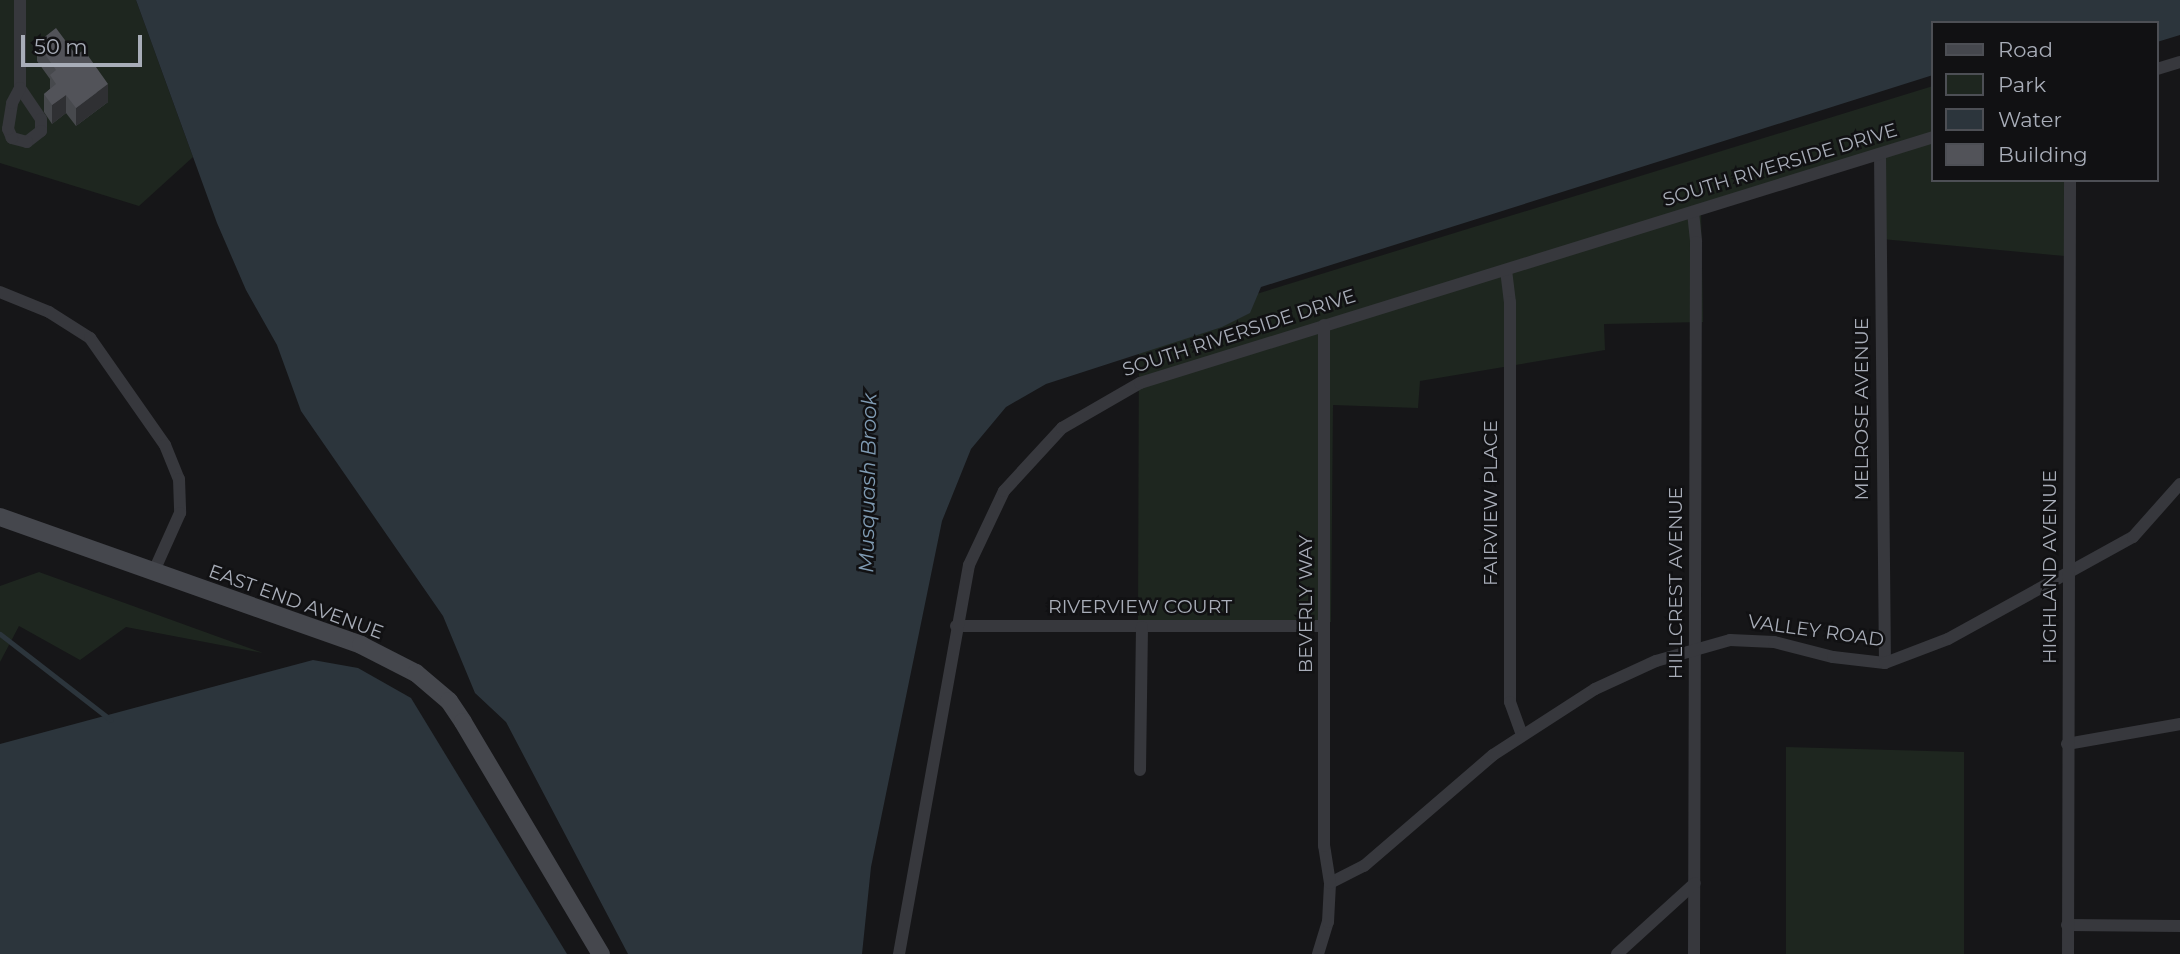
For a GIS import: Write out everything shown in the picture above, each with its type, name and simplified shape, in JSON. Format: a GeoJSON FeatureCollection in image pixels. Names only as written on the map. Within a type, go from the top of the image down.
{"type":"FeatureCollection","features":[{"type":"Feature","properties":{"kind":"street"},"geometry":{"type":"LineString","coordinates":[[20,0],[20,88]]}},
{"type":"Feature","properties":{"kind":"street"},"geometry":{"type":"LineString","coordinates":[[2159,68],[2180,62]]}},
{"type":"Feature","properties":{"kind":"street","name":"SOUTH RIVERSIDE DRIVE"},"geometry":{"type":"LineString","coordinates":[[899,954],[969,565],[989,516],[1019,471],[1062,428],[1140,383],[1932,137]]}},
{"type":"Feature","properties":{"kind":"street","name":"MELROSE AVENUE"},"geometry":{"type":"LineString","coordinates":[[1880,154],[1885,663]]}},
{"type":"Feature","properties":{"kind":"street","name":"HIGHLAND AVENUE"},"geometry":{"type":"LineString","coordinates":[[2067,954],[2070,182]]}},
{"type":"Feature","properties":{"kind":"street","name":"HILLCREST AVENUE"},"geometry":{"type":"LineString","coordinates":[[1693,212],[1694,954]]}},
{"type":"Feature","properties":{"kind":"street","name":"FAIRVIEW PLACE"},"geometry":{"type":"LineString","coordinates":[[1506,270],[1510,302],[1510,702],[1522,735]]}},
{"type":"Feature","properties":{"kind":"street"},"geometry":{"type":"LineString","coordinates":[[0,292],[49,312],[90,338],[165,445],[179,479],[180,513],[153,573]]}},
{"type":"Feature","properties":{"kind":"street","name":"BEVERLY WAY"},"geometry":{"type":"LineString","coordinates":[[1324,326],[1324,846],[1330,883]]}},
{"type":"Feature","properties":{"kind":"street","name":"VALLEY ROAD"},"geometry":{"type":"LineString","coordinates":[[1330,883],[1364,866],[1522,735],[1595,689],[1695,649],[1744,639],[1885,663],[1948,639],[2142,530],[2180,484]]}},
{"type":"Feature","properties":{"kind":"street","name":"EAST END AVENUE"},"geometry":{"type":"LineString","coordinates":[[0,517],[362,645],[433,686],[463,722],[601,954]]}},
{"type":"Feature","properties":{"kind":"street","name":"RIVERVIEW COURT"},"geometry":{"type":"LineString","coordinates":[[956,626],[1324,626]]}},
{"type":"Feature","properties":{"kind":"street"},"geometry":{"type":"LineString","coordinates":[[1140,770],[1142,627]]}},
{"type":"Feature","properties":{"kind":"street"},"geometry":{"type":"LineString","coordinates":[[2067,744],[2180,724]]}},
{"type":"Feature","properties":{"kind":"street"},"geometry":{"type":"LineString","coordinates":[[1318,954],[1328,922],[1330,883]]}},
{"type":"Feature","properties":{"kind":"street"},"geometry":{"type":"LineString","coordinates":[[1617,954],[1695,883]]}},
{"type":"Feature","properties":{"kind":"street"},"geometry":{"type":"LineString","coordinates":[[2067,925],[2180,926]]}},
{"type":"Feature","properties":{"kind":"green space"},"geometry":{"type":"Polygon","coordinates":[[[0,0],[136,0],[193,157],[139,206],[0,163],[0,0]]]}},
{"type":"Feature","properties":{"kind":"green space"},"geometry":{"type":"Polygon","coordinates":[[[1932,86],[1932,182],[2074,182],[2075,257],[1882,239],[1883,148],[1701,207],[1703,322],[1604,324],[1605,350],[1420,381],[1418,408],[1333,405],[1331,622],[1138,624],[1139,330],[1932,86]]]}},
{"type":"Feature","properties":{"kind":"green space"},"geometry":{"type":"Polygon","coordinates":[[[39,572],[263,653],[126,627],[80,660],[19,626],[0,662],[0,586],[39,572]]]}},
{"type":"Feature","properties":{"kind":"green space"},"geometry":{"type":"Polygon","coordinates":[[[1786,747],[1964,752],[1964,954],[1786,954],[1786,747]]]}},
{"type":"Feature","properties":{"kind":"water","name":"Musquash Brook"},"geometry":{"type":"Polygon","coordinates":[[[136,0],[2180,0],[2180,35],[2159,41],[2159,21],[1932,21],[1932,75],[1261,287],[1250,313],[1222,327],[1046,384],[1006,407],[971,449],[942,521],[871,867],[862,954],[628,954],[506,722],[475,693],[443,616],[301,411],[277,345],[246,290],[217,223],[136,0]]]}},
{"type":"Feature","properties":{"kind":"water"},"geometry":{"type":"Polygon","coordinates":[[[313,660],[358,668],[411,698],[567,954],[0,954],[0,744],[313,660]]]}},
{"type":"Feature","properties":{"kind":"building"},"geometry":{"type":"Polygon","coordinates":[[[56,28],[76,55],[84,50],[108,84],[76,108],[66,95],[52,105],[44,94],[56,84],[50,75],[56,70],[37,43],[56,28]]]}},
{"type":"Feature","properties":{"kind":"waterway"},"geometry":{"type":"LineString","coordinates":[[0,634],[111,720]]}}]}
